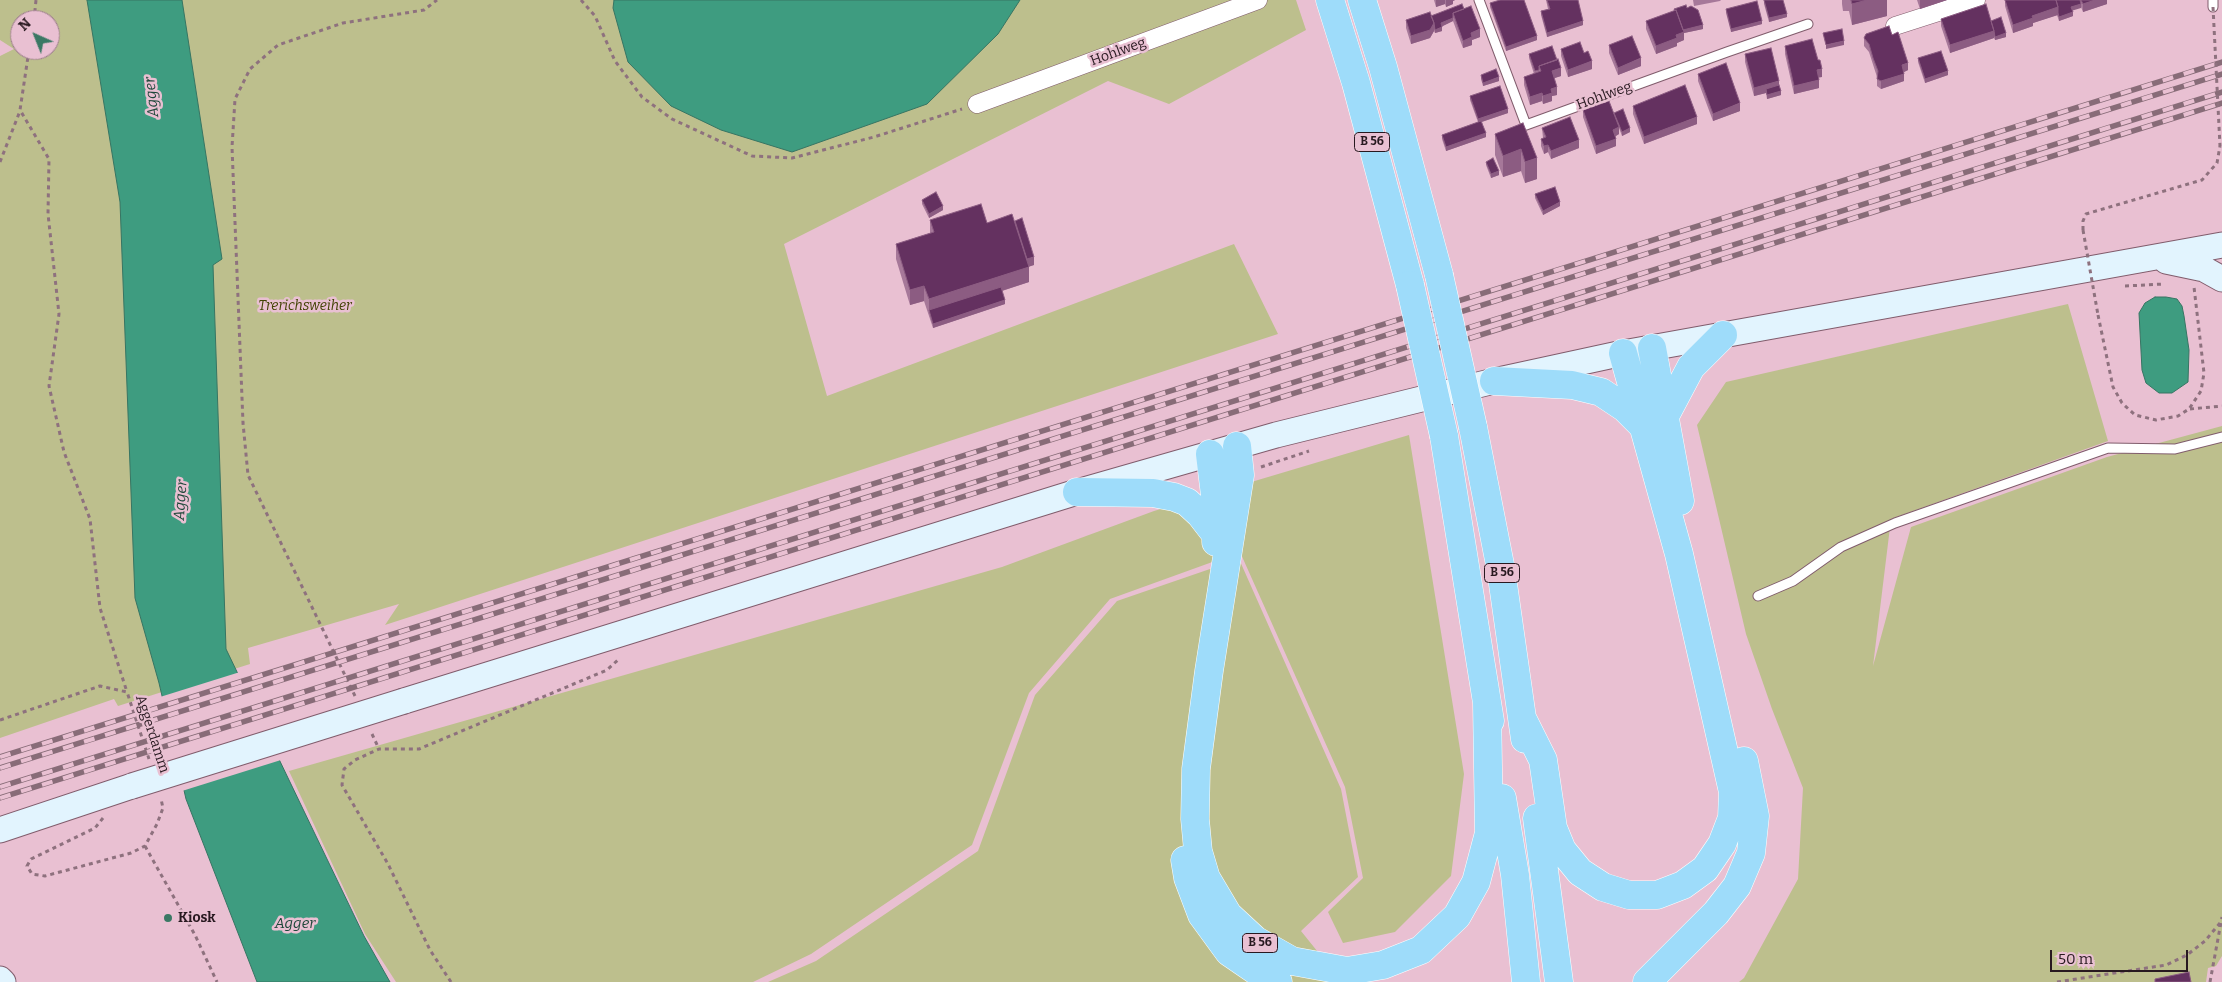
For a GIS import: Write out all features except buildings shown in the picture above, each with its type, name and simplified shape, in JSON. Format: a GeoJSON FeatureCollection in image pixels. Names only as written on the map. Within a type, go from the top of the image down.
{"type":"FeatureCollection","features":[{"type":"Feature","properties":{"kind":"highway","name":"B 56"},"geometry":{"type":"LineString","coordinates":[[1330,0],[1356,82],[1410,285],[1444,436],[1514,875],[1526,982]]}},
{"type":"Feature","properties":{"kind":"highway","name":"B 56"},"geometry":{"type":"LineString","coordinates":[[1362,0],[1383,67],[1439,275],[1473,427],[1502,570],[1522,720],[1545,866],[1559,982]]}},
{"type":"Feature","properties":{"kind":"highway"},"geometry":{"type":"LineString","coordinates":[[1654,421],[1691,367],[1723,335]]}},
{"type":"Feature","properties":{"kind":"highway"},"geometry":{"type":"LineString","coordinates":[[1522,720],[1543,760],[1553,828],[1562,850],[1580,872],[1603,887],[1629,895],[1657,896],[1683,886],[1705,869],[1722,844],[1732,818],[1733,792],[1679,554],[1654,421],[1652,348]]}},
{"type":"Feature","properties":{"kind":"highway"},"geometry":{"type":"LineString","coordinates":[[1623,353],[1654,421],[1690,550],[1750,782],[1755,816],[1751,853],[1737,886],[1716,913],[1647,982]]}},
{"type":"Feature","properties":{"kind":"highway"},"geometry":{"type":"LineString","coordinates":[[1494,380],[1572,385],[1601,392],[1625,408],[1654,421]]}},
{"type":"Feature","properties":{"kind":"highway","name":"B 56"},"geometry":{"type":"LineString","coordinates":[[1236,446],[1240,474],[1209,671],[1196,779],[1195,819],[1198,851],[1206,878],[1228,915],[1255,940],[1292,961],[1346,971],[1383,965],[1421,950],[1457,916],[1476,882],[1489,833],[1487,703]]}},
{"type":"Feature","properties":{"kind":"highway"},"geometry":{"type":"LineString","coordinates":[[1210,454],[1216,503],[1214,576],[1186,760],[1181,834],[1188,878],[1202,915],[1229,952],[1264,976],[1278,982]]}},
{"type":"Feature","properties":{"kind":"highway"},"geometry":{"type":"LineString","coordinates":[[1077,492],[1153,493],[1174,497],[1187,502],[1200,514],[1216,536]]}},
{"type":"Feature","properties":{"kind":"main road"},"geometry":{"type":"LineString","coordinates":[[0,830],[132,786],[404,701],[1077,492],[1236,446],[1494,380],[1623,353],[2222,245]]}},
{"type":"Feature","properties":{"kind":"main road"},"geometry":{"type":"LineString","coordinates":[[2154,258],[2204,268],[2220,277]]}},
{"type":"Feature","properties":{"kind":"main road"},"geometry":{"type":"LineString","coordinates":[[0,979],[3,982]]}},
{"type":"Feature","properties":{"kind":"street","name":"Hohlweg"},"geometry":{"type":"LineString","coordinates":[[977,104],[1258,0]]}},
{"type":"Feature","properties":{"kind":"street"},"geometry":{"type":"LineString","coordinates":[[1894,26],[1976,0]]}},
{"type":"Feature","properties":{"kind":"lane","name":"Hohlweg"},"geometry":{"type":"LineString","coordinates":[[1479,0],[1526,125],[1808,24]]}},
{"type":"Feature","properties":{"kind":"lane"},"geometry":{"type":"LineString","coordinates":[[1758,596],[1793,581],[1841,547],[1895,523],[2108,448],[2174,449],[2222,437]]}},
{"type":"Feature","properties":{"kind":"path"},"geometry":{"type":"LineString","coordinates":[[358,704],[248,475],[243,423],[232,147],[236,99],[250,69],[278,45],[343,23],[424,10],[437,0]]}},
{"type":"Feature","properties":{"kind":"path"},"geometry":{"type":"LineString","coordinates":[[580,0],[594,16],[614,61],[642,98],[672,119],[752,156],[792,158],[874,137],[977,104]]}},
{"type":"Feature","properties":{"kind":"path"},"geometry":{"type":"LineString","coordinates":[[2194,287],[2204,373],[2202,391],[2189,409],[2178,416],[2156,420],[2135,415],[2122,403],[2113,387],[2098,315],[2083,221],[2086,214],[2202,180],[2217,163],[2220,146],[2213,4]]}},
{"type":"Feature","properties":{"kind":"path"},"geometry":{"type":"LineString","coordinates":[[0,162],[20,110],[28,60]]}},
{"type":"Feature","properties":{"kind":"path"},"geometry":{"type":"LineString","coordinates":[[20,110],[48,159],[48,214],[59,314],[49,386],[64,452],[90,519],[100,608],[127,692]]}},
{"type":"Feature","properties":{"kind":"path"},"geometry":{"type":"LineString","coordinates":[[2185,285],[2194,287],[2220,277]]}},
{"type":"Feature","properties":{"kind":"path"},"geometry":{"type":"LineString","coordinates":[[2116,287],[2166,284]]}},
{"type":"Feature","properties":{"kind":"path"},"geometry":{"type":"LineString","coordinates":[[2088,290],[2097,289]]}},
{"type":"Feature","properties":{"kind":"path"},"geometry":{"type":"LineString","coordinates":[[2189,409],[2222,406]]}},
{"type":"Feature","properties":{"kind":"path"},"geometry":{"type":"LineString","coordinates":[[1240,474],[1312,450]]}},
{"type":"Feature","properties":{"kind":"path"},"geometry":{"type":"LineString","coordinates":[[451,982],[430,950],[388,864],[342,785],[344,769],[355,760],[379,749],[419,749],[607,670],[621,656]]}},
{"type":"Feature","properties":{"kind":"path","name":"Aggerdamm"},"geometry":{"type":"LineString","coordinates":[[0,720],[100,686],[127,692],[150,762]]}},
{"type":"Feature","properties":{"kind":"path"},"geometry":{"type":"LineString","coordinates":[[371,731],[379,749]]}},
{"type":"Feature","properties":{"kind":"path","name":"Aggerdamm"},"geometry":{"type":"LineString","coordinates":[[145,846],[158,824],[163,808],[160,795]]}},
{"type":"Feature","properties":{"kind":"path"},"geometry":{"type":"LineString","coordinates":[[109,811],[96,828],[31,859],[27,866],[32,874],[45,876],[131,853],[145,846],[195,935],[217,982]]}},
{"type":"Feature","properties":{"kind":"path"},"geometry":{"type":"LineString","coordinates":[[2210,982],[2222,917]]}},
{"type":"Feature","properties":{"kind":"path"},"geometry":{"type":"LineString","coordinates":[[2057,982],[2166,965],[2188,955],[2205,942],[2220,924]]}},
{"type":"Feature","properties":{"kind":"green space","name":"Trerichsweiher"},"geometry":{"type":"Polygon","coordinates":[[[0,0],[1296,0],[1306,30],[1169,104],[1108,81],[784,244],[827,396],[1234,244],[1278,334],[385,625],[399,604],[248,648],[250,664],[118,706],[114,699],[0,738],[0,56],[10,51],[10,60],[60,60],[60,10],[10,10],[10,46],[0,40],[0,0]]]}},
{"type":"Feature","properties":{"kind":"green space"},"geometry":{"type":"Polygon","coordinates":[[[2068,304],[2108,441],[1891,519],[1873,666],[1911,527],[2107,457],[2222,426],[2222,956],[2216,966],[2208,968],[2206,982],[1739,982],[1744,978],[1798,879],[1803,788],[1772,709],[1746,634],[1697,425],[1726,382],[2068,304]]]}},
{"type":"Feature","properties":{"kind":"green space"},"geometry":{"type":"Polygon","coordinates":[[[1409,435],[1464,774],[1451,876],[1395,932],[1343,943],[1328,912],[1363,878],[1345,787],[1240,552],[1110,599],[1029,693],[972,845],[811,954],[753,982],[396,982],[365,934],[289,771],[1002,567],[1154,511],[1409,435]]]}},
{"type":"Feature","properties":{"kind":"green space"},"geometry":{"type":"Polygon","coordinates":[[[1239,559],[1341,789],[1358,877],[1301,931],[1342,982],[768,982],[816,961],[978,851],[1035,695],[1117,601],[1239,559]]]}},
{"type":"Feature","properties":{"kind":"water","name":"Agger"},"geometry":{"type":"Polygon","coordinates":[[[87,0],[182,0],[222,259],[213,265],[226,649],[364,936],[390,982],[257,982],[186,799],[159,683],[135,598],[120,202],[87,0]]]}},
{"type":"Feature","properties":{"kind":"water"},"geometry":{"type":"Polygon","coordinates":[[[614,0],[1020,0],[998,34],[927,104],[792,152],[721,130],[671,106],[628,62],[613,8],[614,0]]]}},
{"type":"Feature","properties":{"kind":"water"},"geometry":{"type":"Polygon","coordinates":[[[2155,297],[2177,299],[2182,306],[2184,316],[2189,350],[2188,382],[2172,393],[2159,393],[2146,383],[2142,370],[2139,313],[2145,303],[2155,297]]]}},
{"type":"Feature","properties":{"kind":"pier"},"geometry":{"type":"Polygon","coordinates":[[[240,672],[281,760],[182,791],[160,697],[240,672]]]}},
{"type":"Feature","properties":{"kind":"railway"},"geometry":{"type":"LineString","coordinates":[[0,757],[2222,62]]}},
{"type":"Feature","properties":{"kind":"railway"},"geometry":{"type":"LineString","coordinates":[[0,768],[2222,74]]}},
{"type":"Feature","properties":{"kind":"railway"},"geometry":{"type":"LineString","coordinates":[[0,787],[2222,92]]}},
{"type":"Feature","properties":{"kind":"railway"},"geometry":{"type":"LineString","coordinates":[[0,798],[2222,103]]}},
{"type":"Feature","properties":{"kind":"place","name":"Kiosk"},"geometry":{"type":"Point","coordinates":[168,918]}}]}
